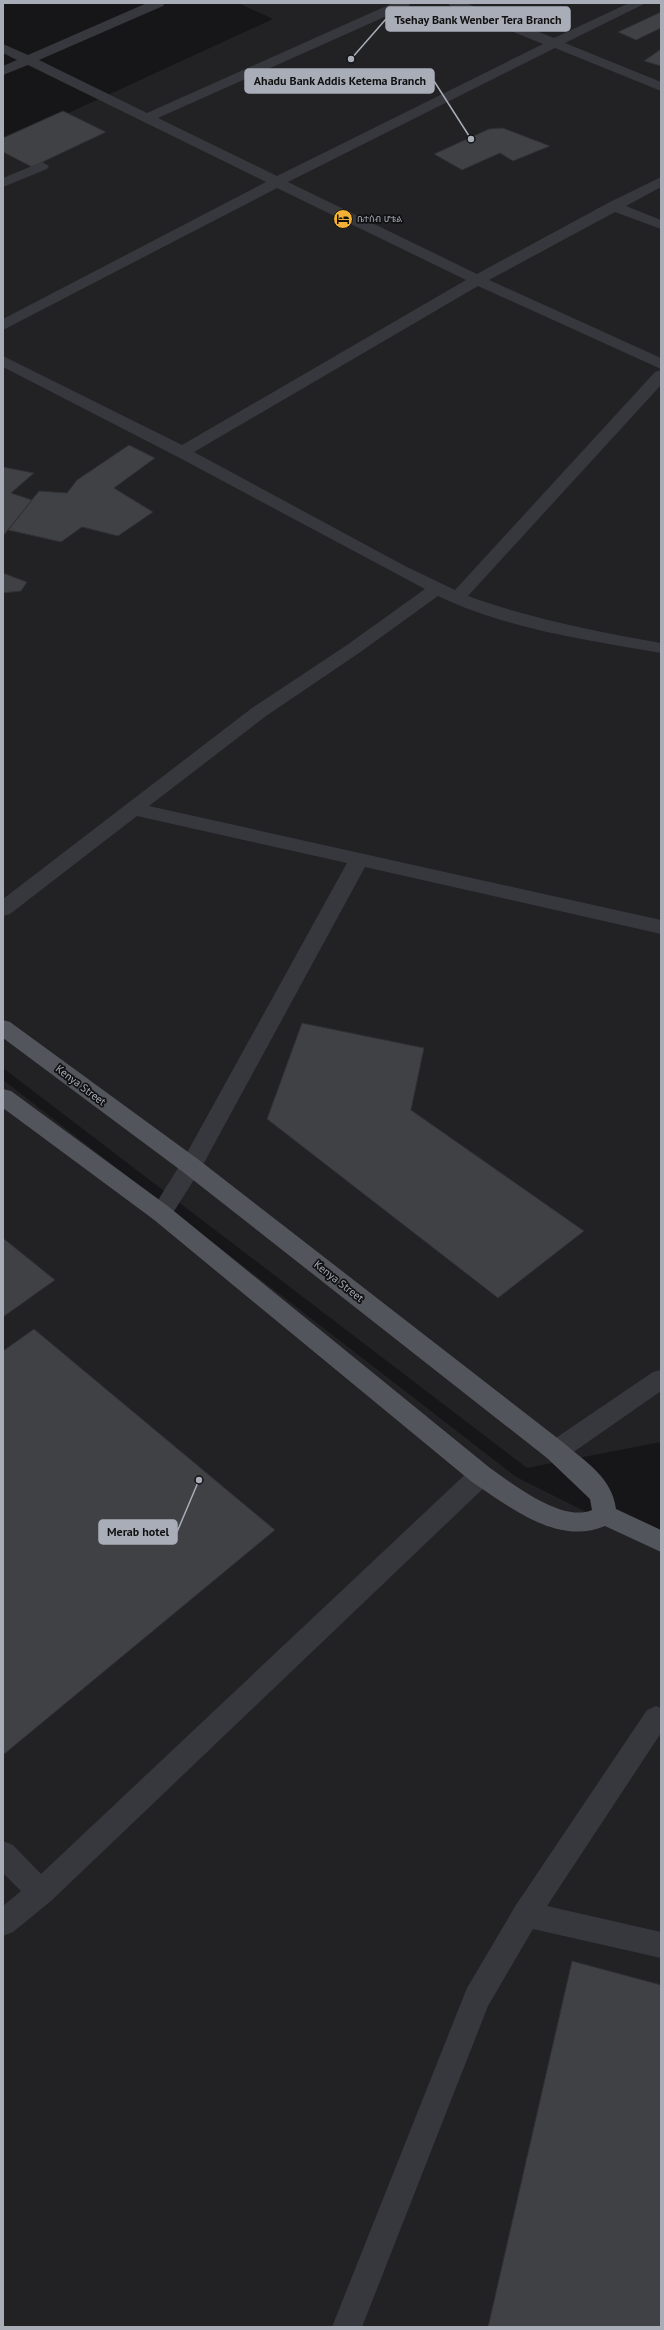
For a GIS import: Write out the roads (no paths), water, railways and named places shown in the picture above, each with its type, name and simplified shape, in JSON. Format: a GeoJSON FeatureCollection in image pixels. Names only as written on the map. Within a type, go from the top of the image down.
{"type":"FeatureCollection","features":[{"type":"Feature","properties":{"kind":"main road","name":"Kenya Street"},"geometry":{"type":"LineString","coordinates":[[3,1027],[191,1166],[556,1451],[589,1480],[602,1495],[605,1515]]}},
{"type":"Feature","properties":{"kind":"main road"},"geometry":{"type":"LineString","coordinates":[[3,1096],[161,1213],[481,1475],[534,1510],[561,1520],[588,1522],[605,1515],[661,1542]]}},
{"type":"Feature","properties":{"kind":"street"},"geometry":{"type":"LineString","coordinates":[[3,71],[158,3]]}},
{"type":"Feature","properties":{"kind":"street"},"geometry":{"type":"LineString","coordinates":[[147,118],[404,3]]}},
{"type":"Feature","properties":{"kind":"street"},"geometry":{"type":"LineString","coordinates":[[455,3],[661,87]]}},
{"type":"Feature","properties":{"kind":"street"},"geometry":{"type":"LineString","coordinates":[[3,325],[276,182],[554,43],[639,3]]}},
{"type":"Feature","properties":{"kind":"street"},"geometry":{"type":"LineString","coordinates":[[3,48],[477,280],[661,364]]}},
{"type":"Feature","properties":{"kind":"street"},"geometry":{"type":"LineString","coordinates":[[3,183],[42,166]]}},
{"type":"Feature","properties":{"kind":"street"},"geometry":{"type":"LineString","coordinates":[[182,452],[477,280],[612,206],[661,181]]}},
{"type":"Feature","properties":{"kind":"street"},"geometry":{"type":"LineString","coordinates":[[612,206],[661,225]]}},
{"type":"Feature","properties":{"kind":"street"},"geometry":{"type":"LineString","coordinates":[[3,361],[182,452],[457,598],[507,616],[579,633],[661,648]]}},
{"type":"Feature","properties":{"kind":"street"},"geometry":{"type":"LineString","coordinates":[[457,598],[661,375]]}},
{"type":"Feature","properties":{"kind":"street"},"geometry":{"type":"LineString","coordinates":[[3,908],[136,809],[259,712],[353,649],[436,588]]}},
{"type":"Feature","properties":{"kind":"street"},"geometry":{"type":"LineString","coordinates":[[136,809],[661,927]]}},
{"type":"Feature","properties":{"kind":"street"},"geometry":{"type":"LineString","coordinates":[[161,1213],[191,1166],[360,860]]}},
{"type":"Feature","properties":{"kind":"street"},"geometry":{"type":"LineString","coordinates":[[556,1451],[661,1378]]}},
{"type":"Feature","properties":{"kind":"street"},"geometry":{"type":"LineString","coordinates":[[3,1923],[41,1892],[481,1475]]}},
{"type":"Feature","properties":{"kind":"street"},"geometry":{"type":"LineString","coordinates":[[347,2327],[477,1998],[526,1914],[656,1718]]}},
{"type":"Feature","properties":{"kind":"street"},"geometry":{"type":"LineString","coordinates":[[3,1854],[41,1892]]}},
{"type":"Feature","properties":{"kind":"street"},"geometry":{"type":"LineString","coordinates":[[526,1914],[661,1945]]}},
{"type":"Feature","properties":{"kind":"place","name":"Tsehay Bank Wenber Tera Branch"},"geometry":{"type":"Point","coordinates":[351,59]}},
{"type":"Feature","properties":{"kind":"place","name":"Ahadu Bank Addis Ketema Branch"},"geometry":{"type":"Point","coordinates":[471,139]}},
{"type":"Feature","properties":{"kind":"place","name":"ቤተሰብ ሆቴል"},"geometry":{"type":"Point","coordinates":[343,219]}},
{"type":"Feature","properties":{"kind":"place","name":"Merab hotel"},"geometry":{"type":"Point","coordinates":[199,1480]}}]}
